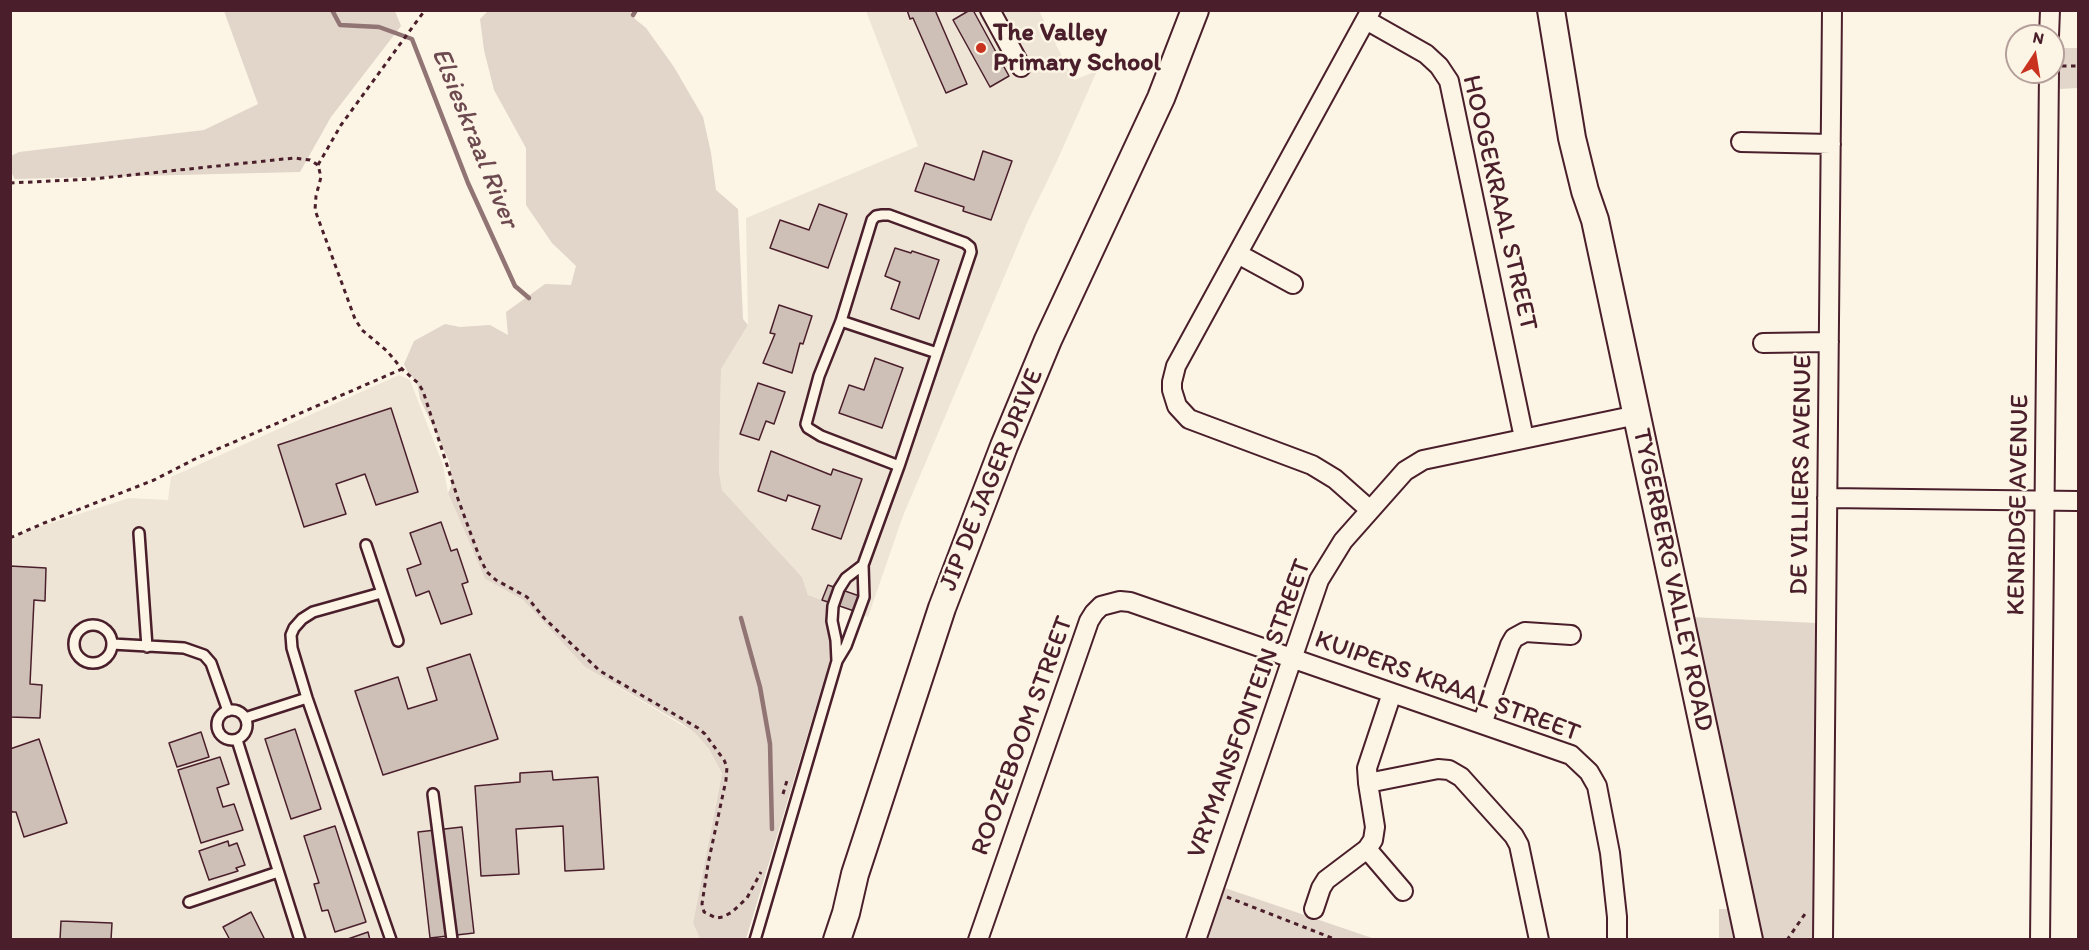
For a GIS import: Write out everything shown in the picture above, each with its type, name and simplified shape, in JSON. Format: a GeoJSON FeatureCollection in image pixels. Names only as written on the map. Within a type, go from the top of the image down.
{"type":"FeatureCollection","features":[{"type":"Feature","properties":{"kind":"main road","name":"JIP DE JAGER DRIVE"},"geometry":{"type":"LineString","coordinates":[[837,939],[855,874],[942,608],[1004,446],[1048,340],[1161,98],[1195,10]]}},
{"type":"Feature","properties":{"kind":"main road","name":"JIP DE JAGER DRIVE"},"geometry":{"type":"LineString","coordinates":[[1161,98],[1212,10]]}},
{"type":"Feature","properties":{"kind":"main road","name":"TYGERBERG VALLEY ROAD"},"geometry":{"type":"LineString","coordinates":[[1551,10],[1572,138],[1595,220],[1749,939]]}},
{"type":"Feature","properties":{"kind":"main road","name":"TYGERBERG VALLEY ROAD"},"geometry":{"type":"LineString","coordinates":[[1560,10],[1593,192],[1595,220]]}},
{"type":"Feature","properties":{"kind":"main road","name":"JIP DE JAGER DRIVE"},"geometry":{"type":"LineString","coordinates":[[825,939],[836,909],[855,874]]}},
{"type":"Feature","properties":{"kind":"street"},"geometry":{"type":"LineString","coordinates":[[990,10],[1021,67]]}},
{"type":"Feature","properties":{"kind":"street","name":"DE VILLIERS AVENUE"},"geometry":{"type":"LineString","coordinates":[[1822,939],[1832,10]]}},
{"type":"Feature","properties":{"kind":"street"},"geometry":{"type":"LineString","coordinates":[[1369,15],[1176,366],[1172,390],[1182,413],[1197,423],[1311,465],[1335,479],[1370,510]]}},
{"type":"Feature","properties":{"kind":"street","name":"HOOGEKRAAL STREET"},"geometry":{"type":"LineString","coordinates":[[1369,15],[1433,60],[1445,73],[1452,90],[1524,438]]}},
{"type":"Feature","properties":{"kind":"street","name":"KENRIDGE AVENUE"},"geometry":{"type":"LineString","coordinates":[[2040,939],[2049,84]]}},
{"type":"Feature","properties":{"kind":"street"},"geometry":{"type":"LineString","coordinates":[[1741,142],[1831,144]]}},
{"type":"Feature","properties":{"kind":"street"},"geometry":{"type":"LineString","coordinates":[[1238,254],[1293,285]]}},
{"type":"Feature","properties":{"kind":"street"},"geometry":{"type":"LineString","coordinates":[[1763,343],[1828,342]]}},
{"type":"Feature","properties":{"kind":"street","name":"VRYMANSFONTEIN STREET"},"geometry":{"type":"LineString","coordinates":[[1196,939],[1291,658],[1324,570],[1340,546],[1370,510],[1405,471],[1423,460],[1637,415]]}},
{"type":"Feature","properties":{"kind":"street"},"geometry":{"type":"LineString","coordinates":[[1827,498],[2079,501]]}},
{"type":"Feature","properties":{"kind":"street","name":"ROOZEBOOM STREET"},"geometry":{"type":"LineString","coordinates":[[978,939],[1081,644],[1094,613],[1109,602],[1120,600],[1131,602],[1291,658]]}},
{"type":"Feature","properties":{"kind":"street"},"geometry":{"type":"LineString","coordinates":[[1482,724],[1514,638],[1525,632],[1571,635]]}},
{"type":"Feature","properties":{"kind":"street","name":"KUIPERS KRAAL STREET"},"geometry":{"type":"LineString","coordinates":[[1291,658],[1564,752],[1578,760],[1589,772],[1597,786],[1610,853],[1617,908],[1617,939]]}},
{"type":"Feature","properties":{"kind":"street"},"geometry":{"type":"LineString","coordinates":[[1314,909],[1326,880],[1367,849],[1373,840],[1375,832],[1368,783],[1369,760],[1392,693]]}},
{"type":"Feature","properties":{"kind":"street"},"geometry":{"type":"LineString","coordinates":[[1368,783],[1444,769],[1456,772],[1514,836],[1519,845],[1539,939]]}},
{"type":"Feature","properties":{"kind":"street"},"geometry":{"type":"LineString","coordinates":[[1367,849],[1403,891]]}},
{"type":"Feature","properties":{"kind":"lane"},"geometry":{"type":"LineString","coordinates":[[755,939],[837,661],[846,646],[864,597],[863,565],[899,466],[969,264],[970,247],[965,243],[889,215],[876,216],[872,220],[840,321],[819,376],[806,424],[808,428],[821,436],[899,466]]}},
{"type":"Feature","properties":{"kind":"lane"},"geometry":{"type":"LineString","coordinates":[[840,321],[937,353]]}},
{"type":"Feature","properties":{"kind":"lane"},"geometry":{"type":"LineString","coordinates":[[140,533],[147,647]]}},
{"type":"Feature","properties":{"kind":"lane"},"geometry":{"type":"LineString","coordinates":[[366,545],[398,641]]}},
{"type":"Feature","properties":{"kind":"lane"},"geometry":{"type":"LineString","coordinates":[[837,661],[832,621],[833,606],[846,578],[863,565]]}},
{"type":"Feature","properties":{"kind":"lane"},"geometry":{"type":"LineString","coordinates":[[381,592],[313,612],[294,627],[291,635],[292,648],[307,698],[391,939]]}},
{"type":"Feature","properties":{"kind":"lane"},"geometry":{"type":"LineString","coordinates":[[94,625],[105,629],[112,644],[105,659],[89,663],[83,661],[76,653],[74,642],[83,628],[94,625]]}},
{"type":"Feature","properties":{"kind":"lane"},"geometry":{"type":"LineString","coordinates":[[112,644],[184,648],[204,655],[213,669],[228,711]]}},
{"type":"Feature","properties":{"kind":"lane"},"geometry":{"type":"LineString","coordinates":[[245,718],[307,698]]}},
{"type":"Feature","properties":{"kind":"lane"},"geometry":{"type":"LineString","coordinates":[[228,711],[240,712],[245,718],[246,731],[237,740],[223,738],[217,730],[216,725],[220,716],[228,711]]}},
{"type":"Feature","properties":{"kind":"lane"},"geometry":{"type":"LineString","coordinates":[[237,740],[300,939]]}},
{"type":"Feature","properties":{"kind":"lane"},"geometry":{"type":"LineString","coordinates":[[433,794],[452,939]]}},
{"type":"Feature","properties":{"kind":"lane"},"geometry":{"type":"LineString","coordinates":[[189,902],[278,872]]}},
{"type":"Feature","properties":{"kind":"path"},"geometry":{"type":"LineString","coordinates":[[425,10],[340,125],[318,165],[321,177],[315,210],[355,319],[362,330],[387,351],[418,383],[427,401],[458,499],[487,572],[496,580],[527,597],[544,618],[605,675],[698,728],[724,760],[727,766],[726,780],[708,864],[703,900],[704,912],[716,918],[732,912],[750,892],[764,863]]}},
{"type":"Feature","properties":{"kind":"path"},"geometry":{"type":"LineString","coordinates":[[10,183],[102,178],[294,158],[310,160],[318,165]]}},
{"type":"Feature","properties":{"kind":"path"},"geometry":{"type":"LineString","coordinates":[[10,538],[154,480],[182,465],[402,369]]}},
{"type":"Feature","properties":{"kind":"path"},"geometry":{"type":"LineString","coordinates":[[783,800],[791,770]]}},
{"type":"Feature","properties":{"kind":"path"},"geometry":{"type":"LineString","coordinates":[[1212,891],[1337,939]]}},
{"type":"Feature","properties":{"kind":"shaded area"},"geometry":{"type":"Polygon","coordinates":[[[224,11],[395,11],[401,26],[331,117],[300,172],[15,179],[11,172],[11,156],[19,152],[204,130],[258,104],[224,11]]]}},
{"type":"Feature","properties":{"kind":"shaded area"},"geometry":{"type":"Polygon","coordinates":[[[488,11],[630,11],[635,19],[646,28],[674,67],[703,117],[716,190],[738,209],[743,319],[748,325],[721,369],[719,472],[722,490],[802,577],[808,595],[827,602],[825,621],[832,639],[833,650],[746,939],[700,939],[693,923],[722,773],[709,749],[695,733],[681,723],[585,667],[523,600],[485,579],[448,493],[452,484],[449,461],[420,399],[417,383],[404,364],[414,341],[445,324],[460,327],[490,325],[508,335],[506,312],[545,284],[571,285],[576,266],[552,243],[526,205],[526,148],[494,90],[484,50],[480,19],[488,11]]]}},
{"type":"Feature","properties":{"kind":"shaded area"},"geometry":{"type":"Polygon","coordinates":[[[866,11],[1039,11],[1074,80],[1097,71],[1027,223],[903,516],[868,617],[808,595],[802,577],[722,490],[719,472],[721,369],[748,325],[746,218],[918,146],[866,11]]]}},
{"type":"Feature","properties":{"kind":"shaded area"},"geometry":{"type":"Polygon","coordinates":[[[2065,48],[2078,48],[2078,88],[2059,89],[2059,84],[2065,84],[2065,48]]]}},
{"type":"Feature","properties":{"kind":"shaded area"},"geometry":{"type":"Polygon","coordinates":[[[399,375],[410,380],[443,465],[448,493],[485,579],[523,600],[585,667],[695,733],[709,749],[722,772],[693,923],[700,939],[11,940],[11,540],[29,530],[129,498],[168,500],[171,477],[399,375]]]}},
{"type":"Feature","properties":{"kind":"shaded area"},"geometry":{"type":"Polygon","coordinates":[[[1690,617],[1817,623],[1813,939],[1757,939],[1690,617]]]}},
{"type":"Feature","properties":{"kind":"shaded area"},"geometry":{"type":"Polygon","coordinates":[[[1222,887],[1375,939],[1204,940],[1222,887]]]}},
{"type":"Feature","properties":{"kind":"shaded area"},"geometry":{"type":"Polygon","coordinates":[[[1719,909],[1731,909],[1738,939],[1719,940],[1719,909]]]}},
{"type":"Feature","properties":{"kind":"building"},"geometry":{"type":"Polygon","coordinates":[[[907,10],[935,10],[967,84],[946,93],[913,18],[910,19],[907,10]]]}},
{"type":"Feature","properties":{"kind":"building","name":"The Valley Primary School"},"geometry":{"type":"Polygon","coordinates":[[[973,10],[1009,76],[990,87],[953,20],[973,10]]]}},
{"type":"Feature","properties":{"kind":"building"},"geometry":{"type":"Polygon","coordinates":[[[983,151],[1012,161],[991,220],[963,211],[964,207],[915,191],[925,163],[974,180],[983,151]]]}},
{"type":"Feature","properties":{"kind":"building"},"geometry":{"type":"Polygon","coordinates":[[[819,204],[847,214],[828,268],[770,248],[780,220],[809,230],[819,204]]]}},
{"type":"Feature","properties":{"kind":"building"},"geometry":{"type":"Polygon","coordinates":[[[895,248],[939,260],[919,319],[891,309],[900,282],[885,276],[895,248]]]}},
{"type":"Feature","properties":{"kind":"building"},"geometry":{"type":"Polygon","coordinates":[[[779,305],[812,316],[803,344],[800,343],[792,373],[763,363],[775,334],[770,333],[779,305]]]}},
{"type":"Feature","properties":{"kind":"building"},"geometry":{"type":"Polygon","coordinates":[[[875,358],[903,368],[882,428],[839,413],[849,385],[864,390],[875,358]]]}},
{"type":"Feature","properties":{"kind":"building"},"geometry":{"type":"Polygon","coordinates":[[[758,383],[785,392],[774,424],[766,421],[759,440],[740,434],[758,383]]]}},
{"type":"Feature","properties":{"kind":"building"},"geometry":{"type":"Polygon","coordinates":[[[391,408],[418,492],[376,505],[365,474],[336,484],[346,514],[304,527],[278,445],[391,408]]]}},
{"type":"Feature","properties":{"kind":"building"},"geometry":{"type":"Polygon","coordinates":[[[771,451],[831,475],[833,469],[862,479],[841,539],[812,529],[820,506],[788,495],[786,501],[758,491],[771,451]]]}},
{"type":"Feature","properties":{"kind":"building"},"geometry":{"type":"Polygon","coordinates":[[[441,522],[451,551],[457,549],[468,582],[462,584],[472,614],[441,624],[429,591],[416,596],[407,569],[421,564],[410,533],[441,522]]]}},
{"type":"Feature","properties":{"kind":"building"},"geometry":{"type":"Polygon","coordinates":[[[10,566],[46,568],[45,601],[34,600],[30,684],[42,685],[40,718],[10,717],[10,566]]]}},
{"type":"Feature","properties":{"kind":"building"},"geometry":{"type":"Polygon","coordinates":[[[828,585],[865,598],[860,613],[822,600],[828,585]]]}},
{"type":"Feature","properties":{"kind":"building"},"geometry":{"type":"Polygon","coordinates":[[[470,654],[498,739],[383,775],[355,691],[398,677],[408,709],[437,700],[427,668],[470,654]]]}},
{"type":"Feature","properties":{"kind":"building"},"geometry":{"type":"Polygon","coordinates":[[[295,729],[321,809],[291,819],[265,739],[295,729]]]}},
{"type":"Feature","properties":{"kind":"building"},"geometry":{"type":"Polygon","coordinates":[[[201,732],[209,757],[177,767],[169,743],[201,732]]]}},
{"type":"Feature","properties":{"kind":"building"},"geometry":{"type":"Polygon","coordinates":[[[39,739],[67,823],[24,837],[16,812],[12,812],[10,807],[10,749],[39,739]]]}},
{"type":"Feature","properties":{"kind":"building"},"geometry":{"type":"Polygon","coordinates":[[[220,757],[229,784],[217,788],[223,807],[234,804],[243,830],[201,843],[178,770],[220,757]]]}},
{"type":"Feature","properties":{"kind":"building"},"geometry":{"type":"Polygon","coordinates":[[[552,771],[553,780],[598,777],[604,869],[565,871],[563,826],[516,829],[519,874],[481,876],[475,786],[520,782],[520,773],[552,771]]]}},
{"type":"Feature","properties":{"kind":"building"},"geometry":{"type":"Polygon","coordinates":[[[335,826],[366,922],[335,932],[328,910],[322,911],[314,884],[319,883],[304,836],[335,826]]]}},
{"type":"Feature","properties":{"kind":"building"},"geometry":{"type":"Polygon","coordinates":[[[462,827],[474,933],[430,938],[418,832],[462,827]]]}},
{"type":"Feature","properties":{"kind":"building"},"geometry":{"type":"Polygon","coordinates":[[[228,841],[229,846],[237,843],[245,865],[236,868],[238,871],[209,880],[199,851],[228,841]]]}},
{"type":"Feature","properties":{"kind":"building"},"geometry":{"type":"Polygon","coordinates":[[[251,912],[265,940],[230,940],[223,927],[251,912]]]}},
{"type":"Feature","properties":{"kind":"building"},"geometry":{"type":"Polygon","coordinates":[[[61,921],[112,923],[111,940],[60,940],[61,921]]]}},
{"type":"Feature","properties":{"kind":"building"},"geometry":{"type":"Polygon","coordinates":[[[368,932],[370,940],[345,940],[368,932]]]}},
{"type":"Feature","properties":{"kind":"waterway","name":"Elsieskraal River"},"geometry":{"type":"LineString","coordinates":[[332,10],[340,25],[379,27],[412,39],[468,183],[515,286],[529,298]]}},
{"type":"Feature","properties":{"kind":"waterway"},"geometry":{"type":"LineString","coordinates":[[633,15],[636,10]]}},
{"type":"Feature","properties":{"kind":"waterway","name":"Elsieskraal River"},"geometry":{"type":"LineString","coordinates":[[741,618],[760,687],[770,744],[772,829]]}},
{"type":"Feature","properties":{"kind":"place","name":"The Valley Primary School"},"geometry":{"type":"Point","coordinates":[981,48]}}]}
